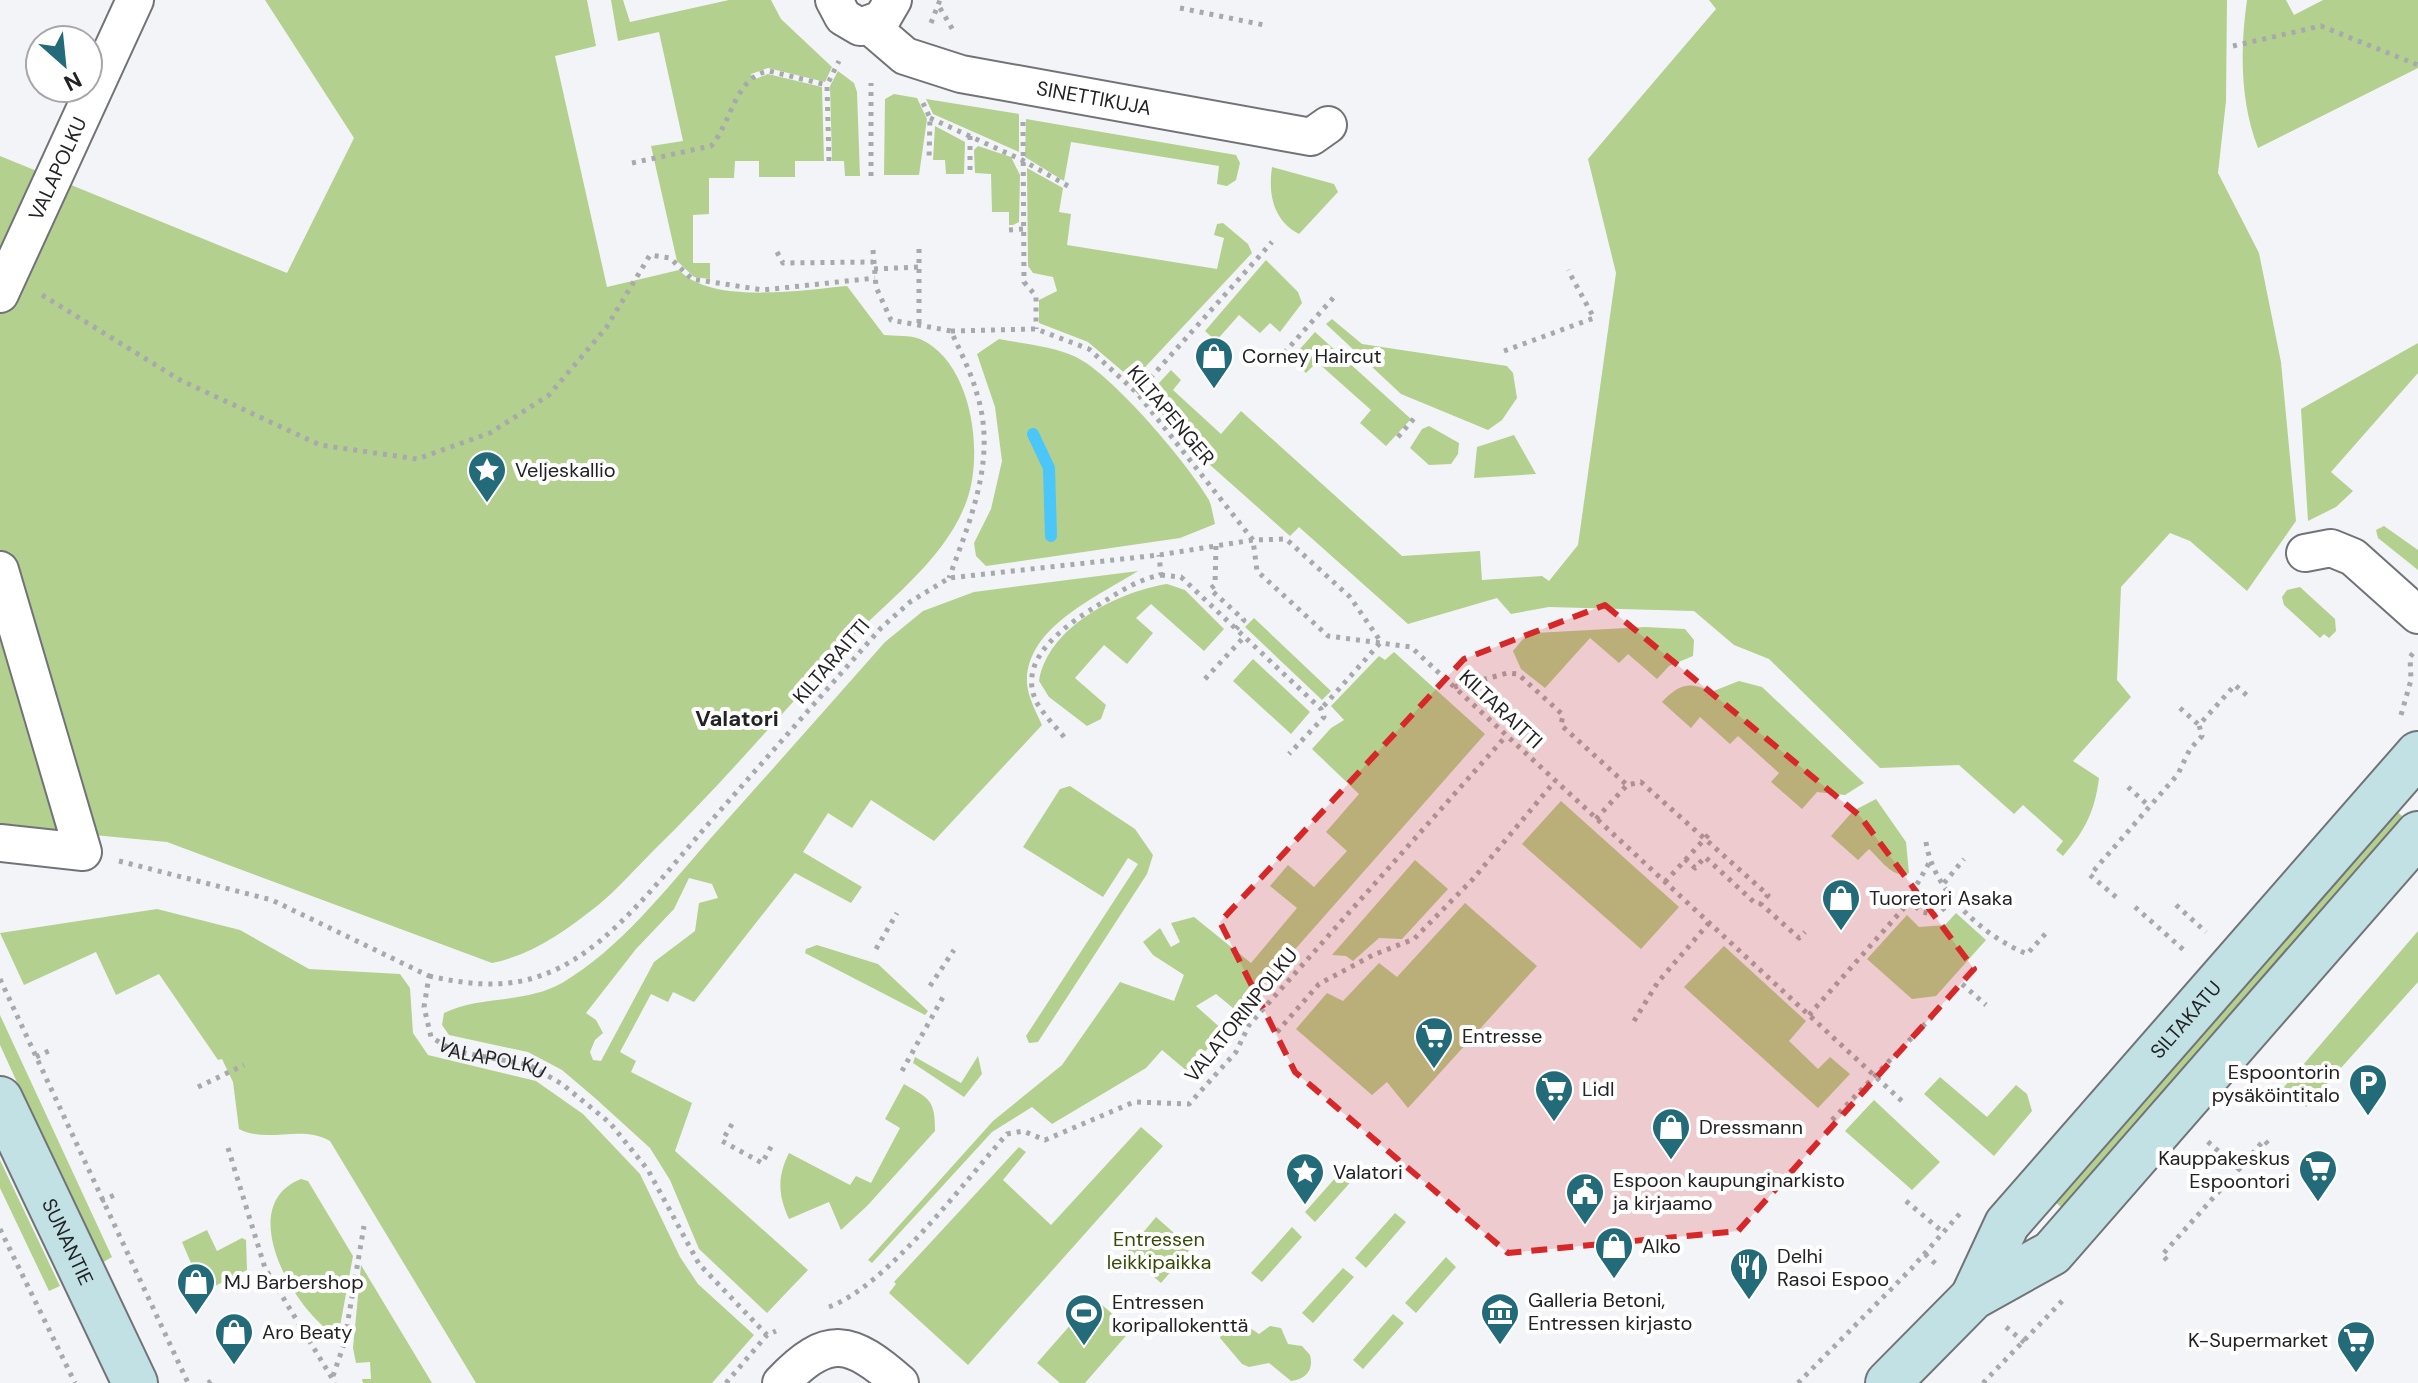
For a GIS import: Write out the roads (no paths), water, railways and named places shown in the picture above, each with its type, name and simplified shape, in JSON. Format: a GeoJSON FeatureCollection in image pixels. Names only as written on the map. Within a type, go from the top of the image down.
{"type":"FeatureCollection","features":[{"type":"Feature","properties":{"kind":"street","name":"VALAPOLKU"},"geometry":{"type":"LineString","coordinates":[[4,284],[135,0]]}},
{"type":"Feature","properties":{"kind":"street","name":"SINETTIKUJA"},"geometry":{"type":"LineString","coordinates":[[834,0],[851,25],[869,25],[905,56],[961,74],[1311,137],[1328,125]]}},
{"type":"Feature","properties":{"kind":"street"},"geometry":{"type":"LineString","coordinates":[[2305,553],[2331,548],[2353,557],[2418,615]]}},
{"type":"Feature","properties":{"kind":"street"},"geometry":{"type":"LineString","coordinates":[[0,570],[83,852],[0,843]]}},
{"type":"Feature","properties":{"kind":"street","name":"SILTAKATU"},"geometry":{"type":"LineString","coordinates":[[1988,1310],[2007,1224],[2418,754]]}},
{"type":"Feature","properties":{"kind":"street","name":"SILTAKATU"},"geometry":{"type":"LineString","coordinates":[[1888,1383],[1988,1310],[2052,1253],[2418,834]]}},
{"type":"Feature","properties":{"kind":"street","name":"SUNANTIE"},"geometry":{"type":"LineString","coordinates":[[0,1099],[135,1383]]}},
{"type":"Feature","properties":{"kind":"street"},"geometry":{"type":"LineString","coordinates":[[781,1383],[799,1364],[827,1347],[854,1350],[877,1363],[900,1383]]}},
{"type":"Feature","properties":{"kind":"waterway"},"geometry":{"type":"LineString","coordinates":[[1033,434],[1049,468],[1051,536]]}},
{"type":"Feature","properties":{"kind":"place","name":"Corney Haircut"},"geometry":{"type":"Point","coordinates":[1214,390]}},
{"type":"Feature","properties":{"kind":"place","name":"Veljeskallio"},"geometry":{"type":"Point","coordinates":[487,504]}},
{"type":"Feature","properties":{"kind":"place","name":"Tuoretori Asaka"},"geometry":{"type":"Point","coordinates":[1841,932]}},
{"type":"Feature","properties":{"kind":"place","name":"Entresse"},"geometry":{"type":"Point","coordinates":[1434,1070]}},
{"type":"Feature","properties":{"kind":"place","name":"Espoontorin pysäköintitalo"},"geometry":{"type":"Point","coordinates":[2368,1117]}},
{"type":"Feature","properties":{"kind":"place","name":"Lidl"},"geometry":{"type":"Point","coordinates":[1554,1123]}},
{"type":"Feature","properties":{"kind":"place","name":"Dressmann"},"geometry":{"type":"Point","coordinates":[1671,1161]}},
{"type":"Feature","properties":{"kind":"place","name":"Kauppakeskus Espoontori"},"geometry":{"type":"Point","coordinates":[2318,1203]}},
{"type":"Feature","properties":{"kind":"place","name":"Valatori"},"geometry":{"type":"Point","coordinates":[1305,1206]}},
{"type":"Feature","properties":{"kind":"place","name":"Espoon kaupunginarkisto ja kirjaamo"},"geometry":{"type":"Point","coordinates":[1585,1226]}},
{"type":"Feature","properties":{"kind":"place","name":"Alko"},"geometry":{"type":"Point","coordinates":[1614,1280]}},
{"type":"Feature","properties":{"kind":"place","name":"Delhi Rasoi Espoo"},"geometry":{"type":"Point","coordinates":[1749,1301]}},
{"type":"Feature","properties":{"kind":"place","name":"MJ Barbershop"},"geometry":{"type":"Point","coordinates":[196,1316]}},
{"type":"Feature","properties":{"kind":"place","name":"Galleria Betoni, Entressen kirjasto"},"geometry":{"type":"Point","coordinates":[1500,1346]}},
{"type":"Feature","properties":{"kind":"place","name":"Entressen koripallokenttä"},"geometry":{"type":"Point","coordinates":[1084,1347]}},
{"type":"Feature","properties":{"kind":"place","name":"Aro Beaty"},"geometry":{"type":"Point","coordinates":[234,1366]}},
{"type":"Feature","properties":{"kind":"place","name":"K-Supermarket"},"geometry":{"type":"Point","coordinates":[2356,1374]}},
{"type":"Feature","properties":{"kind":"district","name":"Valatori"},"geometry":{"type":"Point","coordinates":[737,718]}},
{"type":"Feature","properties":{"kind":"park label","name":"Entressen leikkipaikka"},"geometry":{"type":"Point","coordinates":[1159,1250]}}]}
